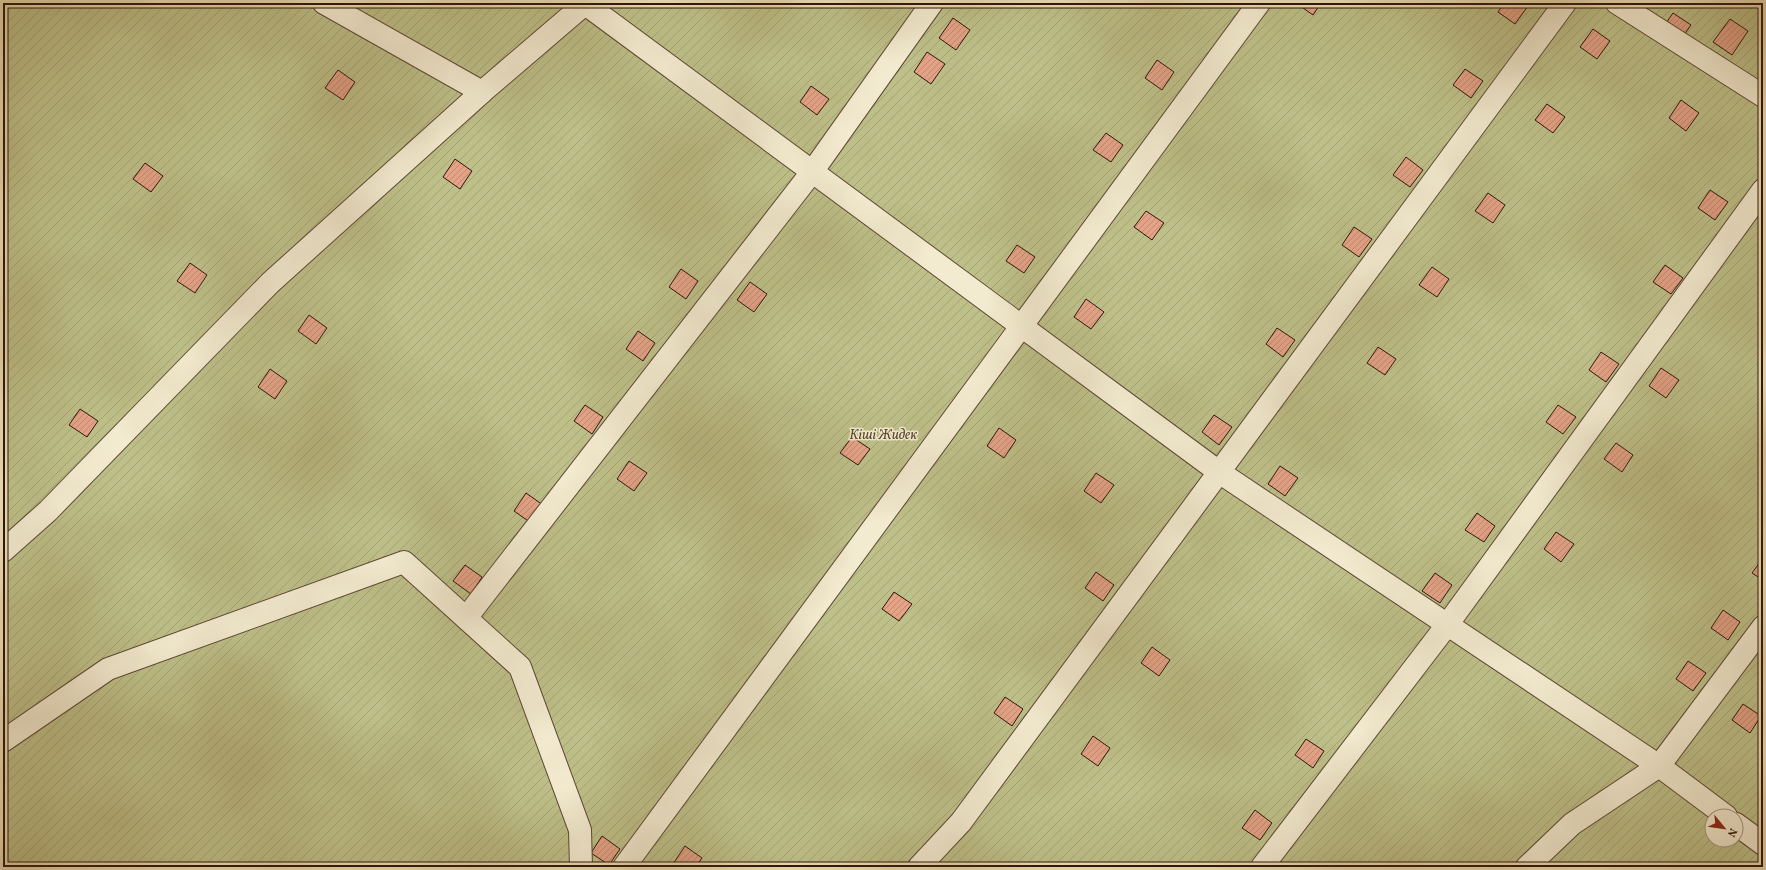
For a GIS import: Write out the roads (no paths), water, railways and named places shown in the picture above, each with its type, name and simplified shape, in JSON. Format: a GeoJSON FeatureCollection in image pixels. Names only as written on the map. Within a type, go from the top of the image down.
{"type":"FeatureCollection","features":[{"type":"Feature","properties":{"kind":"street"},"geometry":{"type":"LineString","coordinates":[[324,3],[482,92]]}},
{"type":"Feature","properties":{"kind":"street"},"geometry":{"type":"LineString","coordinates":[[3,551],[48,511],[270,283],[482,92],[585,3],[1219,472],[1659,766],[1715,808]]}},
{"type":"Feature","properties":{"kind":"street"},"geometry":{"type":"LineString","coordinates":[[466,618],[812,172],[932,3]]}},
{"type":"Feature","properties":{"kind":"street"},"geometry":{"type":"LineString","coordinates":[[624,867],[1259,3]]}},
{"type":"Feature","properties":{"kind":"street"},"geometry":{"type":"LineString","coordinates":[[919,867],[961,822],[1565,3]]}},
{"type":"Feature","properties":{"kind":"street"},"geometry":{"type":"LineString","coordinates":[[1617,3],[1763,96]]}},
{"type":"Feature","properties":{"kind":"street"},"geometry":{"type":"LineString","coordinates":[[1262,867],[1447,625],[1763,190]]}},
{"type":"Feature","properties":{"kind":"street"},"geometry":{"type":"LineString","coordinates":[[3,741],[108,670],[404,562],[520,666],[580,830],[581,867]]}},
{"type":"Feature","properties":{"kind":"street"},"geometry":{"type":"LineString","coordinates":[[1527,867],[1572,824],[1659,766],[1763,627]]}},
{"type":"Feature","properties":{"kind":"street"},"geometry":{"type":"LineString","coordinates":[[1744,830],[1763,844]]}},
{"type":"Feature","properties":{"kind":"park label","name":"Кіші Жидек"},"geometry":{"type":"Point","coordinates":[883,435]}}]}
